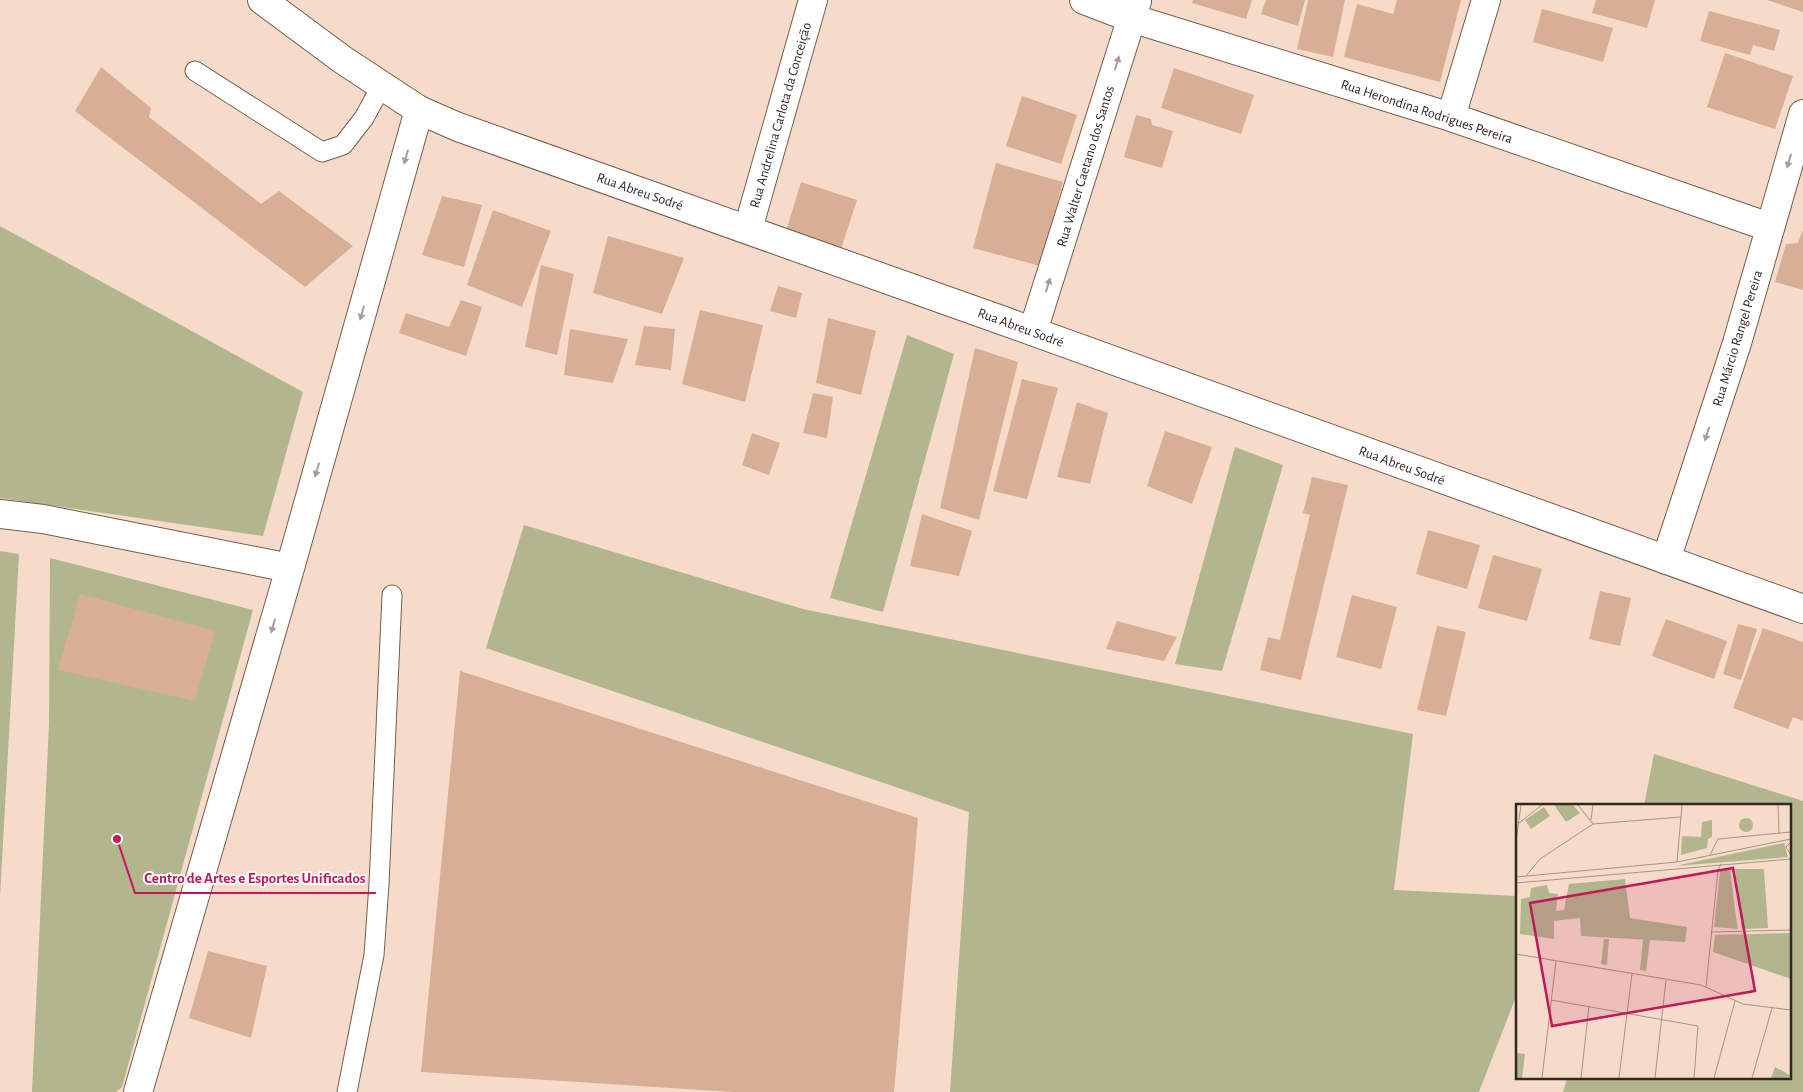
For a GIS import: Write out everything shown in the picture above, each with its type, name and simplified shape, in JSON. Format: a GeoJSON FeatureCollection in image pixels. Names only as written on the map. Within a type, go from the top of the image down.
{"type":"FeatureCollection","features":[{"type":"Feature","properties":{"kind":"street","name":"Rua Abreu Sodré"},"geometry":{"type":"LineString","coordinates":[[262,0],[343,60],[419,110],[458,126],[1803,609]]}},
{"type":"Feature","properties":{"kind":"street","name":"Rua Andrelina Carlota da Conceição"},"geometry":{"type":"LineString","coordinates":[[748,229],[813,0]]}},
{"type":"Feature","properties":{"kind":"street","name":"Rua Herondina Rodrigues Pereira"},"geometry":{"type":"LineString","coordinates":[[1084,0],[1134,9],[1451,116],[1769,227]]}},
{"type":"Feature","properties":{"kind":"street"},"geometry":{"type":"LineString","coordinates":[[1451,116],[1486,0]]}},
{"type":"Feature","properties":{"kind":"street","name":"Rua Walter Caetano dos Santos"},"geometry":{"type":"LineString","coordinates":[[1033,331],[1134,9]]}},
{"type":"Feature","properties":{"kind":"street"},"geometry":{"type":"LineString","coordinates":[[138,1092],[290,568],[419,110]]}},
{"type":"Feature","properties":{"kind":"street","name":"Rua Márcio Rangel Pereira"},"geometry":{"type":"LineString","coordinates":[[1666,560],[1737,343],[1803,114]]}},
{"type":"Feature","properties":{"kind":"street"},"geometry":{"type":"LineString","coordinates":[[0,514],[43,519],[290,568]]}},
{"type":"Feature","properties":{"kind":"lane"},"geometry":{"type":"LineString","coordinates":[[195,71],[322,152],[343,145],[364,118],[382,86]]}},
{"type":"Feature","properties":{"kind":"lane"},"geometry":{"type":"LineString","coordinates":[[347,1092],[374,955],[380,874],[392,595]]}},
{"type":"Feature","properties":{"kind":"green space"},"geometry":{"type":"Polygon","coordinates":[[[0,226],[303,392],[263,536],[0,498],[0,226]]]}},
{"type":"Feature","properties":{"kind":"green space"},"geometry":{"type":"Polygon","coordinates":[[[907,335],[954,354],[883,612],[830,598],[907,335]]]}},
{"type":"Feature","properties":{"kind":"green space"},"geometry":{"type":"Polygon","coordinates":[[[1235,447],[1283,465],[1222,671],[1175,664],[1235,447]]]}},
{"type":"Feature","properties":{"kind":"green space"},"geometry":{"type":"Polygon","coordinates":[[[524,525],[803,609],[1413,734],[1394,890],[1516,896],[1516,997],[1479,1092],[950,1092],[969,812],[486,648],[524,525]]]}},
{"type":"Feature","properties":{"kind":"green space"},"geometry":{"type":"Polygon","coordinates":[[[0,551],[19,554],[0,897],[0,551]]]}},
{"type":"Feature","properties":{"kind":"green space"},"geometry":{"type":"Polygon","coordinates":[[[50,558],[253,610],[122,1087],[116,1092],[32,1092],[49,723],[50,558]]]}},
{"type":"Feature","properties":{"kind":"green space"},"geometry":{"type":"Polygon","coordinates":[[[1654,754],[1803,801],[1803,1092],[1563,1092],[1566,1080],[1790,1080],[1790,804],[1644,804],[1654,754]]]}},
{"type":"Feature","properties":{"kind":"building"},"geometry":{"type":"Polygon","coordinates":[[[1193,0],[1252,0],[1246,19],[1192,3],[1193,0]]]}},
{"type":"Feature","properties":{"kind":"building"},"geometry":{"type":"Polygon","coordinates":[[[1266,0],[1305,0],[1298,26],[1261,14],[1266,0]]]}},
{"type":"Feature","properties":{"kind":"building"},"geometry":{"type":"Polygon","coordinates":[[[1308,0],[1345,0],[1333,57],[1297,49],[1308,0]]]}},
{"type":"Feature","properties":{"kind":"building"},"geometry":{"type":"Polygon","coordinates":[[[1397,0],[1461,0],[1440,82],[1344,57],[1357,4],[1393,14],[1397,0]]]}},
{"type":"Feature","properties":{"kind":"building"},"geometry":{"type":"Polygon","coordinates":[[[1596,0],[1655,0],[1647,28],[1592,13],[1596,0]]]}},
{"type":"Feature","properties":{"kind":"building"},"geometry":{"type":"Polygon","coordinates":[[[1767,0],[1803,0],[1803,12],[1767,0]]]}},
{"type":"Feature","properties":{"kind":"building"},"geometry":{"type":"Polygon","coordinates":[[[1542,9],[1613,28],[1603,62],[1533,42],[1542,9]]]}},
{"type":"Feature","properties":{"kind":"building"},"geometry":{"type":"Polygon","coordinates":[[[1709,11],[1780,30],[1774,51],[1753,45],[1750,55],[1700,41],[1709,11]]]}},
{"type":"Feature","properties":{"kind":"building"},"geometry":{"type":"Polygon","coordinates":[[[1725,53],[1793,76],[1775,129],[1707,107],[1725,53]]]}},
{"type":"Feature","properties":{"kind":"building"},"geometry":{"type":"Polygon","coordinates":[[[101,67],[151,108],[149,117],[261,204],[279,191],[353,246],[305,287],[75,111],[101,67]]]}},
{"type":"Feature","properties":{"kind":"building"},"geometry":{"type":"Polygon","coordinates":[[[1174,68],[1254,95],[1241,134],[1161,108],[1174,68]]]}},
{"type":"Feature","properties":{"kind":"building"},"geometry":{"type":"Polygon","coordinates":[[[1022,96],[1077,115],[1061,164],[1006,146],[1022,96]]]}},
{"type":"Feature","properties":{"kind":"building"},"geometry":{"type":"Polygon","coordinates":[[[1136,115],[1151,119],[1152,125],[1173,131],[1162,168],[1124,157],[1136,115]]]}},
{"type":"Feature","properties":{"kind":"building"},"geometry":{"type":"Polygon","coordinates":[[[996,163],[1063,182],[1040,266],[973,248],[996,163]]]}},
{"type":"Feature","properties":{"kind":"building"},"geometry":{"type":"Polygon","coordinates":[[[801,182],[857,200],[841,249],[786,231],[801,182]]]}},
{"type":"Feature","properties":{"kind":"building"},"geometry":{"type":"Polygon","coordinates":[[[442,196],[482,205],[464,267],[422,255],[442,196]]]}},
{"type":"Feature","properties":{"kind":"building"},"geometry":{"type":"Polygon","coordinates":[[[493,210],[551,231],[522,307],[467,285],[493,210]]]}},
{"type":"Feature","properties":{"kind":"building"},"geometry":{"type":"Polygon","coordinates":[[[1803,230],[1803,290],[1775,282],[1786,244],[1798,243],[1803,230]]]}},
{"type":"Feature","properties":{"kind":"building"},"geometry":{"type":"Polygon","coordinates":[[[608,236],[684,258],[662,314],[593,293],[608,236]]]}},
{"type":"Feature","properties":{"kind":"building"},"geometry":{"type":"Polygon","coordinates":[[[541,265],[574,274],[557,355],[525,347],[541,265]]]}},
{"type":"Feature","properties":{"kind":"building"},"geometry":{"type":"Polygon","coordinates":[[[778,286],[802,293],[796,318],[770,311],[778,286]]]}},
{"type":"Feature","properties":{"kind":"building"},"geometry":{"type":"Polygon","coordinates":[[[461,300],[482,307],[466,356],[399,333],[406,313],[449,327],[461,300]]]}},
{"type":"Feature","properties":{"kind":"building"},"geometry":{"type":"Polygon","coordinates":[[[700,310],[763,325],[745,402],[682,384],[700,310]]]}},
{"type":"Feature","properties":{"kind":"building"},"geometry":{"type":"Polygon","coordinates":[[[828,318],[876,331],[861,395],[816,383],[828,318]]]}},
{"type":"Feature","properties":{"kind":"building"},"geometry":{"type":"Polygon","coordinates":[[[644,326],[675,329],[671,370],[635,365],[644,326]]]}},
{"type":"Feature","properties":{"kind":"building"},"geometry":{"type":"Polygon","coordinates":[[[570,329],[628,339],[613,383],[564,375],[570,329]]]}},
{"type":"Feature","properties":{"kind":"building"},"geometry":{"type":"Polygon","coordinates":[[[975,348],[1018,362],[979,520],[940,508],[975,348]]]}},
{"type":"Feature","properties":{"kind":"building"},"geometry":{"type":"Polygon","coordinates":[[[1022,379],[1058,388],[1027,499],[993,491],[1022,379]]]}},
{"type":"Feature","properties":{"kind":"building"},"geometry":{"type":"Polygon","coordinates":[[[813,393],[833,397],[827,438],[803,433],[813,393]]]}},
{"type":"Feature","properties":{"kind":"building"},"geometry":{"type":"Polygon","coordinates":[[[1077,402],[1108,413],[1090,484],[1057,477],[1077,402]]]}},
{"type":"Feature","properties":{"kind":"building"},"geometry":{"type":"Polygon","coordinates":[[[1165,431],[1212,447],[1192,504],[1147,486],[1165,431]]]}},
{"type":"Feature","properties":{"kind":"building"},"geometry":{"type":"Polygon","coordinates":[[[752,433],[780,443],[769,475],[742,465],[752,433]]]}},
{"type":"Feature","properties":{"kind":"building"},"geometry":{"type":"Polygon","coordinates":[[[1312,477],[1348,485],[1301,680],[1260,670],[1268,637],[1280,640],[1310,515],[1303,513],[1312,477]]]}},
{"type":"Feature","properties":{"kind":"building"},"geometry":{"type":"Polygon","coordinates":[[[922,514],[972,531],[959,576],[910,566],[922,514]]]}},
{"type":"Feature","properties":{"kind":"building"},"geometry":{"type":"Polygon","coordinates":[[[1428,530],[1480,545],[1467,589],[1416,574],[1428,530]]]}},
{"type":"Feature","properties":{"kind":"building"},"geometry":{"type":"Polygon","coordinates":[[[1493,555],[1542,569],[1527,621],[1478,608],[1493,555]]]}},
{"type":"Feature","properties":{"kind":"building"},"geometry":{"type":"Polygon","coordinates":[[[1600,591],[1631,598],[1620,646],[1589,639],[1600,591]]]}},
{"type":"Feature","properties":{"kind":"building"},"geometry":{"type":"Polygon","coordinates":[[[80,594],[215,631],[195,701],[58,670],[80,594]]]}},
{"type":"Feature","properties":{"kind":"building"},"geometry":{"type":"Polygon","coordinates":[[[1352,595],[1397,607],[1381,669],[1336,657],[1352,595]]]}},
{"type":"Feature","properties":{"kind":"building"},"geometry":{"type":"Polygon","coordinates":[[[1666,619],[1727,641],[1714,679],[1652,656],[1666,619]]]}},
{"type":"Feature","properties":{"kind":"building"},"geometry":{"type":"Polygon","coordinates":[[[1117,621],[1177,637],[1164,661],[1106,649],[1117,621]]]}},
{"type":"Feature","properties":{"kind":"building"},"geometry":{"type":"Polygon","coordinates":[[[1738,624],[1757,629],[1741,680],[1723,674],[1738,624]]]}},
{"type":"Feature","properties":{"kind":"building"},"geometry":{"type":"Polygon","coordinates":[[[1437,626],[1466,632],[1446,716],[1417,710],[1437,626]]]}},
{"type":"Feature","properties":{"kind":"building"},"geometry":{"type":"Polygon","coordinates":[[[1763,628],[1803,642],[1803,721],[1793,717],[1788,729],[1733,708],[1763,628]]]}},
{"type":"Feature","properties":{"kind":"building"},"geometry":{"type":"Polygon","coordinates":[[[460,671],[918,818],[894,1092],[733,1092],[421,1072],[460,671]]]}},
{"type":"Feature","properties":{"kind":"building"},"geometry":{"type":"Polygon","coordinates":[[[208,951],[267,966],[251,1038],[189,1018],[208,951]]]}},
{"type":"Feature","properties":{"kind":"place","name":"Centro de Artes e Esportes Unificados"},"geometry":{"type":"Point","coordinates":[117,839]}}]}
